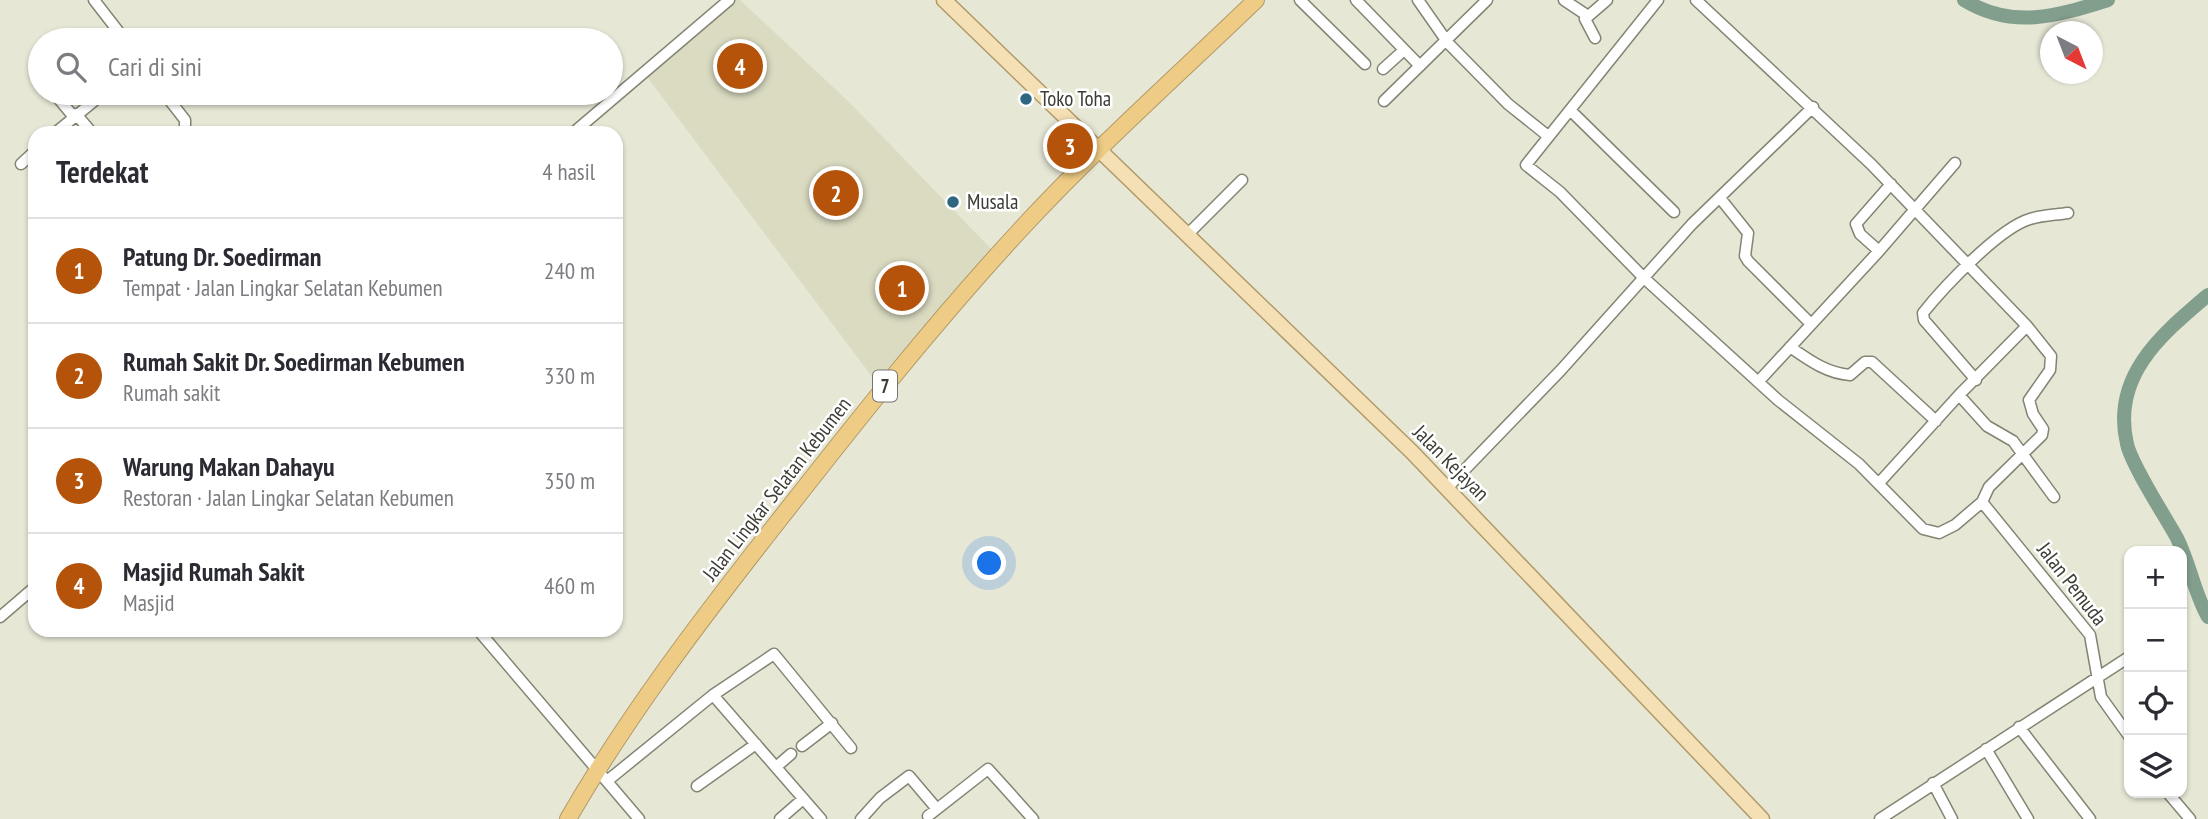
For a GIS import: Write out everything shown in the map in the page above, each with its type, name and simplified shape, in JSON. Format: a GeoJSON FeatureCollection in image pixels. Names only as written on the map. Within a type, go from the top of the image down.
{"type":"FeatureCollection","features":[{"type":"Feature","properties":{"kind":"highway","name":"Jalan Lingkar Selatan Kebumen"},"geometry":{"type":"LineString","coordinates":[[568,819],[602,775],[721,594],[909,355],[1022,227],[1098,150],[1256,0]]}},
{"type":"Feature","properties":{"kind":"main road","name":"Jalan Kejayan"},"geometry":{"type":"LineString","coordinates":[[944,0],[1447,488],[1762,819]]}},
{"type":"Feature","properties":{"kind":"street"},"geometry":{"type":"LineString","coordinates":[[94,0],[116,28]]}},
{"type":"Feature","properties":{"kind":"street"},"geometry":{"type":"LineString","coordinates":[[623,90],[729,0]]}},
{"type":"Feature","properties":{"kind":"street"},"geometry":{"type":"LineString","coordinates":[[1300,0],[1364,64]]}},
{"type":"Feature","properties":{"kind":"street"},"geometry":{"type":"LineString","coordinates":[[1356,0],[1420,66]]}},
{"type":"Feature","properties":{"kind":"street"},"geometry":{"type":"LineString","coordinates":[[1418,0],[1447,41],[1508,104],[1548,136]]}},
{"type":"Feature","properties":{"kind":"street"},"geometry":{"type":"LineString","coordinates":[[1384,102],[1487,0]]}},
{"type":"Feature","properties":{"kind":"street"},"geometry":{"type":"LineString","coordinates":[[1564,0],[1588,16]]}},
{"type":"Feature","properties":{"kind":"street"},"geometry":{"type":"LineString","coordinates":[[1595,38],[1585,20],[1607,0]]}},
{"type":"Feature","properties":{"kind":"street"},"geometry":{"type":"LineString","coordinates":[[1658,0],[1527,161],[1644,278],[1758,382],[1879,483],[1914,522],[1929,532],[1947,530],[1982,502],[1989,487],[2042,435],[2043,429],[2033,414],[2029,400],[2050,370],[2048,350],[1891,184],[1813,107],[1696,0]]}},
{"type":"Feature","properties":{"kind":"street"},"geometry":{"type":"LineString","coordinates":[[1383,69],[1404,50]]}},
{"type":"Feature","properties":{"kind":"street"},"geometry":{"type":"LineString","coordinates":[[65,105],[85,126]]}},
{"type":"Feature","properties":{"kind":"street"},"geometry":{"type":"LineString","coordinates":[[63,126],[88,105]]}},
{"type":"Feature","properties":{"kind":"street"},"geometry":{"type":"LineString","coordinates":[[173,105],[185,120],[185,126]]}},
{"type":"Feature","properties":{"kind":"street"},"geometry":{"type":"LineString","coordinates":[[581,126],[606,105]]}},
{"type":"Feature","properties":{"kind":"street"},"geometry":{"type":"LineString","coordinates":[[1447,488],[1720,198],[1813,107]]}},
{"type":"Feature","properties":{"kind":"street"},"geometry":{"type":"LineString","coordinates":[[1570,110],[1674,212]]}},
{"type":"Feature","properties":{"kind":"street"},"geometry":{"type":"LineString","coordinates":[[21,164],[28,158]]}},
{"type":"Feature","properties":{"kind":"street"},"geometry":{"type":"LineString","coordinates":[[1758,382],[1879,251],[1955,163]]}},
{"type":"Feature","properties":{"kind":"street"},"geometry":{"type":"LineString","coordinates":[[1187,235],[1242,180]]}},
{"type":"Feature","properties":{"kind":"street"},"geometry":{"type":"LineString","coordinates":[[1879,251],[1860,234],[1856,224],[1891,184]]}},
{"type":"Feature","properties":{"kind":"street"},"geometry":{"type":"LineString","coordinates":[[1720,198],[1748,233],[1745,257],[1811,324]]}},
{"type":"Feature","properties":{"kind":"street"},"geometry":{"type":"LineString","coordinates":[[1976,380],[1924,320],[1923,313],[1969,264],[2018,225],[2029,219],[2068,212]]}},
{"type":"Feature","properties":{"kind":"street"},"geometry":{"type":"LineString","coordinates":[[1879,483],[2027,326]]}},
{"type":"Feature","properties":{"kind":"street"},"geometry":{"type":"LineString","coordinates":[[1790,347],[1817,365],[1844,374],[1850,375],[1866,362],[1872,362],[1936,421]]}},
{"type":"Feature","properties":{"kind":"street"},"geometry":{"type":"LineString","coordinates":[[1959,396],[1987,426],[2009,437],[2054,497]]}},
{"type":"Feature","properties":{"kind":"street","name":"Jalan Pemuda"},"geometry":{"type":"LineString","coordinates":[[1982,502],[2091,635],[2101,697],[2128,735]]}},
{"type":"Feature","properties":{"kind":"street"},"geometry":{"type":"LineString","coordinates":[[0,617],[28,593]]}},
{"type":"Feature","properties":{"kind":"street"},"geometry":{"type":"LineString","coordinates":[[484,637],[639,819]]}},
{"type":"Feature","properties":{"kind":"street"},"geometry":{"type":"LineString","coordinates":[[602,775],[713,695],[776,654],[851,748]]}},
{"type":"Feature","properties":{"kind":"street"},"geometry":{"type":"LineString","coordinates":[[1880,819],[2124,660]]}},
{"type":"Feature","properties":{"kind":"street"},"geometry":{"type":"LineString","coordinates":[[713,695],[821,819]]}},
{"type":"Feature","properties":{"kind":"street"},"geometry":{"type":"LineString","coordinates":[[802,747],[832,723]]}},
{"type":"Feature","properties":{"kind":"street"},"geometry":{"type":"LineString","coordinates":[[2019,727],[2090,819]]}},
{"type":"Feature","properties":{"kind":"street"},"geometry":{"type":"LineString","coordinates":[[697,786],[756,744]]}},
{"type":"Feature","properties":{"kind":"street"},"geometry":{"type":"LineString","coordinates":[[1986,749],[2028,819]]}},
{"type":"Feature","properties":{"kind":"street"},"geometry":{"type":"LineString","coordinates":[[776,767],[791,754]]}},
{"type":"Feature","properties":{"kind":"street"},"geometry":{"type":"LineString","coordinates":[[861,819],[880,798],[909,776],[933,813],[988,769],[1033,819]]}},
{"type":"Feature","properties":{"kind":"street"},"geometry":{"type":"LineString","coordinates":[[1933,783],[1952,819]]}},
{"type":"Feature","properties":{"kind":"street"},"geometry":{"type":"LineString","coordinates":[[2172,798],[2190,819]]}},
{"type":"Feature","properties":{"kind":"street"},"geometry":{"type":"LineString","coordinates":[[780,819],[803,799]]}},
{"type":"Feature","properties":{"kind":"shaded area"},"geometry":{"type":"Polygon","coordinates":[[[735,0],[740,0],[850,103],[995,253],[879,386],[645,74],[735,0]]]}},
{"type":"Feature","properties":{"kind":"waterway"},"geometry":{"type":"LineString","coordinates":[[1964,0],[2000,15],[2018,17],[2053,15],[2108,0]]}},
{"type":"Feature","properties":{"kind":"waterway"},"geometry":{"type":"LineString","coordinates":[[2208,295],[2173,326],[2144,359],[2126,398],[2124,420],[2130,453],[2177,538],[2208,617]]}},
{"type":"Feature","properties":{"kind":"place","name":"Masjid Rumah Sakit"},"geometry":{"type":"Point","coordinates":[740,66]}},
{"type":"Feature","properties":{"kind":"place","name":"Toko Toha"},"geometry":{"type":"Point","coordinates":[1026,99]}},
{"type":"Feature","properties":{"kind":"place","name":"Warung Makan Dahayu"},"geometry":{"type":"Point","coordinates":[1070,146]}},
{"type":"Feature","properties":{"kind":"place","name":"Rumah Sakit Dr. Soedirman Kebumen"},"geometry":{"type":"Point","coordinates":[836,193]}},
{"type":"Feature","properties":{"kind":"place","name":"Musala"},"geometry":{"type":"Point","coordinates":[953,202]}},
{"type":"Feature","properties":{"kind":"place","name":"Patung Dr. Soedirman"},"geometry":{"type":"Point","coordinates":[902,288]}}]}
